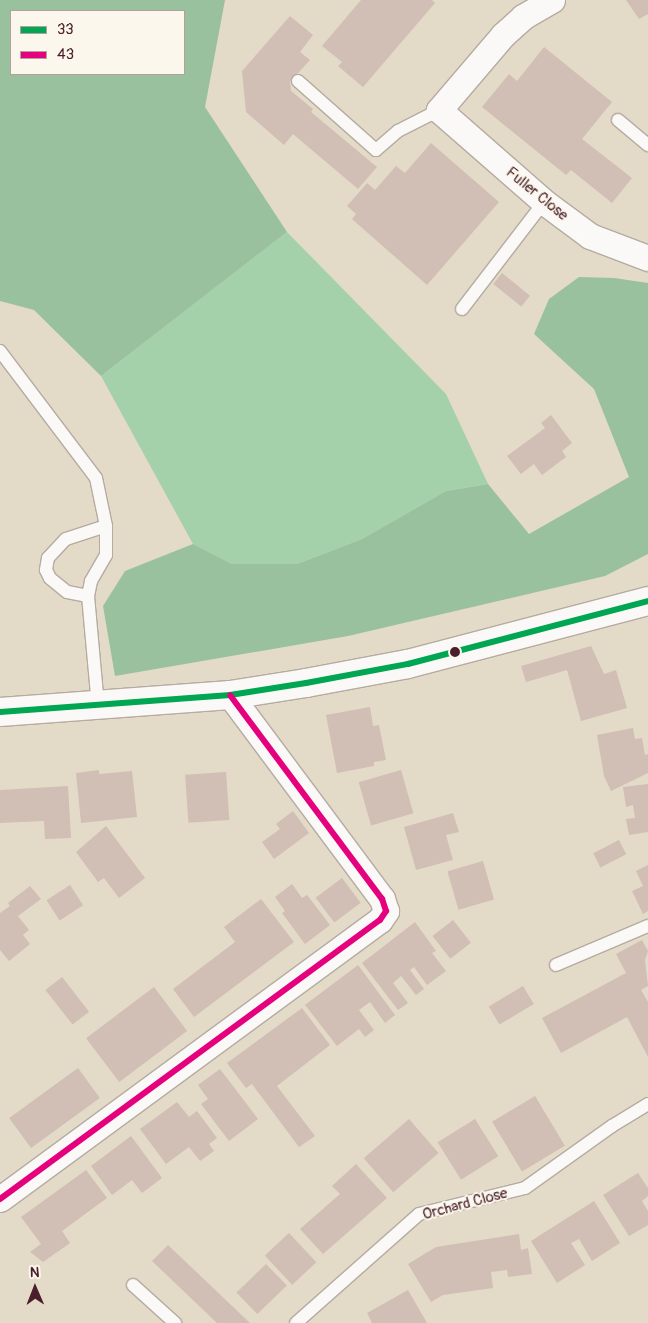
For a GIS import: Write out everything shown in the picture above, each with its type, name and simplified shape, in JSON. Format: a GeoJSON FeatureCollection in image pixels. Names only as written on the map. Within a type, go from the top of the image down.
{"type":"FeatureCollection","features":[{"type":"Feature","properties":{"kind":"main road"},"geometry":{"type":"LineString","coordinates":[[0,712],[230,695],[408,664],[648,602]]}},
{"type":"Feature","properties":{"kind":"street"},"geometry":{"type":"LineString","coordinates":[[439,110],[523,17],[552,0]]}},
{"type":"Feature","properties":{"kind":"street","name":"Fuller Close"},"geometry":{"type":"LineString","coordinates":[[439,110],[544,202],[590,236],[648,258]]}},
{"type":"Feature","properties":{"kind":"street"},"geometry":{"type":"LineString","coordinates":[[0,1199],[380,920],[386,911],[382,899],[230,695]]}},
{"type":"Feature","properties":{"kind":"lane"},"geometry":{"type":"LineString","coordinates":[[298,82],[376,150],[398,131],[439,110]]}},
{"type":"Feature","properties":{"kind":"lane"},"geometry":{"type":"LineString","coordinates":[[618,120],[648,145]]}},
{"type":"Feature","properties":{"kind":"lane"},"geometry":{"type":"LineString","coordinates":[[462,309],[544,202]]}},
{"type":"Feature","properties":{"kind":"lane"},"geometry":{"type":"LineString","coordinates":[[0,351],[96,478],[106,526],[106,555],[91,580],[88,596],[98,706]]}},
{"type":"Feature","properties":{"kind":"lane"},"geometry":{"type":"LineString","coordinates":[[88,596],[67,592],[50,578],[46,570],[48,558],[66,538],[106,526]]}},
{"type":"Feature","properties":{"kind":"lane"},"geometry":{"type":"LineString","coordinates":[[556,965],[648,926]]}},
{"type":"Feature","properties":{"kind":"lane","name":"Orchard Close"},"geometry":{"type":"LineString","coordinates":[[296,1323],[419,1214],[524,1188],[612,1126],[648,1104]]}},
{"type":"Feature","properties":{"kind":"lane"},"geometry":{"type":"LineString","coordinates":[[133,1286],[175,1323]]}},
{"type":"Feature","properties":{"kind":"green space"},"geometry":{"type":"Polygon","coordinates":[[[0,0],[225,0],[205,107],[287,232],[101,376],[34,310],[0,301],[0,0]]]}},
{"type":"Feature","properties":{"kind":"green space"},"geometry":{"type":"Polygon","coordinates":[[[287,232],[446,394],[488,484],[446,491],[362,539],[297,564],[232,564],[193,544],[101,376],[287,232]]]}},
{"type":"Feature","properties":{"kind":"green space"},"geometry":{"type":"Polygon","coordinates":[[[579,277],[614,278],[648,283],[648,554],[605,576],[348,636],[115,676],[103,606],[125,571],[193,544],[232,564],[297,564],[362,539],[446,491],[488,484],[529,534],[629,477],[594,389],[534,334],[549,299],[579,277]]]}},
{"type":"Feature","properties":{"kind":"building"},"geometry":{"type":"Polygon","coordinates":[[[361,0],[432,0],[435,3],[363,87],[338,66],[342,62],[322,46],[361,0]]]}},
{"type":"Feature","properties":{"kind":"building"},"geometry":{"type":"Polygon","coordinates":[[[626,0],[648,0],[648,14],[639,19],[626,0]]]}},
{"type":"Feature","properties":{"kind":"building"},"geometry":{"type":"Polygon","coordinates":[[[290,16],[313,35],[300,52],[310,60],[290,82],[291,91],[313,109],[311,112],[377,167],[358,189],[293,134],[284,145],[246,112],[242,71],[290,16]]]}},
{"type":"Feature","properties":{"kind":"building"},"geometry":{"type":"Polygon","coordinates":[[[544,47],[612,102],[582,139],[632,178],[612,203],[571,170],[566,175],[482,107],[509,74],[517,81],[544,47]]]}},
{"type":"Feature","properties":{"kind":"building"},"geometry":{"type":"Polygon","coordinates":[[[431,143],[499,202],[427,285],[352,219],[356,214],[347,206],[367,183],[375,190],[396,166],[405,173],[431,143]]]}},
{"type":"Feature","properties":{"kind":"building"},"geometry":{"type":"Polygon","coordinates":[[[502,273],[530,296],[521,307],[493,284],[502,273]]]}},
{"type":"Feature","properties":{"kind":"building"},"geometry":{"type":"Polygon","coordinates":[[[551,415],[572,443],[562,451],[566,457],[542,475],[534,464],[521,474],[507,456],[545,428],[541,423],[551,415]]]}},
{"type":"Feature","properties":{"kind":"building"},"geometry":{"type":"Polygon","coordinates":[[[591,646],[604,674],[616,670],[627,708],[581,721],[567,670],[526,682],[521,666],[591,646]]]}},
{"type":"Feature","properties":{"kind":"building"},"geometry":{"type":"Polygon","coordinates":[[[370,707],[373,726],[379,725],[386,760],[374,762],[374,766],[337,773],[326,715],[370,707]]]}},
{"type":"Feature","properties":{"kind":"building"},"geometry":{"type":"Polygon","coordinates":[[[633,728],[635,739],[642,738],[645,755],[648,754],[648,773],[611,791],[604,776],[597,735],[633,728]]]}},
{"type":"Feature","properties":{"kind":"building"},"geometry":{"type":"Polygon","coordinates":[[[99,770],[99,774],[132,771],[137,817],[81,823],[76,773],[99,770]]]}},
{"type":"Feature","properties":{"kind":"building"},"geometry":{"type":"Polygon","coordinates":[[[401,770],[413,813],[371,825],[359,782],[401,770]]]}},
{"type":"Feature","properties":{"kind":"building"},"geometry":{"type":"Polygon","coordinates":[[[226,772],[229,820],[188,823],[185,775],[226,772]]]}},
{"type":"Feature","properties":{"kind":"building"},"geometry":{"type":"Polygon","coordinates":[[[648,784],[648,832],[629,835],[626,819],[635,818],[633,805],[626,807],[623,787],[648,784]]]}},
{"type":"Feature","properties":{"kind":"building"},"geometry":{"type":"Polygon","coordinates":[[[68,786],[71,838],[45,839],[44,821],[0,823],[0,790],[68,786]]]}},
{"type":"Feature","properties":{"kind":"building"},"geometry":{"type":"Polygon","coordinates":[[[293,811],[309,833],[274,859],[262,842],[280,829],[276,824],[293,811]]]}},
{"type":"Feature","properties":{"kind":"building"},"geometry":{"type":"Polygon","coordinates":[[[453,813],[459,832],[446,835],[453,860],[416,870],[404,827],[453,813]]]}},
{"type":"Feature","properties":{"kind":"building"},"geometry":{"type":"Polygon","coordinates":[[[106,826],[145,878],[119,898],[104,878],[98,882],[76,852],[106,826]]]}},
{"type":"Feature","properties":{"kind":"building"},"geometry":{"type":"Polygon","coordinates":[[[619,840],[626,854],[600,867],[593,853],[619,840]]]}},
{"type":"Feature","properties":{"kind":"building"},"geometry":{"type":"Polygon","coordinates":[[[483,861],[494,899],[458,910],[447,871],[483,861]]]}},
{"type":"Feature","properties":{"kind":"building"},"geometry":{"type":"Polygon","coordinates":[[[648,865],[648,911],[643,914],[632,891],[643,886],[636,871],[648,865]]]}},
{"type":"Feature","properties":{"kind":"building"},"geometry":{"type":"Polygon","coordinates":[[[342,878],[361,903],[334,923],[316,898],[342,878]]]}},
{"type":"Feature","properties":{"kind":"building"},"geometry":{"type":"Polygon","coordinates":[[[292,884],[302,898],[307,895],[330,925],[305,944],[282,913],[285,911],[275,897],[292,884]]]}},
{"type":"Feature","properties":{"kind":"building"},"geometry":{"type":"Polygon","coordinates":[[[70,885],[83,905],[60,920],[47,900],[70,885]]]}},
{"type":"Feature","properties":{"kind":"building"},"geometry":{"type":"Polygon","coordinates":[[[30,886],[41,899],[18,916],[29,930],[23,935],[30,944],[9,961],[0,950],[0,913],[10,906],[8,903],[30,886]]]}},
{"type":"Feature","properties":{"kind":"building"},"geometry":{"type":"Polygon","coordinates":[[[261,899],[294,942],[194,1017],[173,989],[235,942],[224,927],[261,899]]]}},
{"type":"Feature","properties":{"kind":"building"},"geometry":{"type":"Polygon","coordinates":[[[453,920],[471,943],[450,959],[433,936],[453,920]]]}},
{"type":"Feature","properties":{"kind":"building"},"geometry":{"type":"Polygon","coordinates":[[[415,922],[436,951],[432,953],[446,971],[427,985],[414,967],[410,970],[424,989],[416,995],[401,976],[393,983],[408,1003],[398,1010],[362,963],[415,922]]]}},
{"type":"Feature","properties":{"kind":"building"},"geometry":{"type":"Polygon","coordinates":[[[642,940],[648,951],[645,960],[648,986],[641,990],[648,1002],[648,1057],[627,1017],[561,1053],[542,1018],[626,973],[616,954],[642,940]]]}},
{"type":"Feature","properties":{"kind":"building"},"geometry":{"type":"Polygon","coordinates":[[[358,965],[395,1015],[385,1023],[370,1002],[359,1010],[374,1030],[365,1037],[359,1029],[337,1046],[305,1005],[358,965]]]}},
{"type":"Feature","properties":{"kind":"building"},"geometry":{"type":"Polygon","coordinates":[[[62,977],[89,1012],[73,1025],[45,990],[62,977]]]}},
{"type":"Feature","properties":{"kind":"building"},"geometry":{"type":"Polygon","coordinates":[[[523,986],[534,1004],[500,1025],[489,1007],[523,986]]]}},
{"type":"Feature","properties":{"kind":"building"},"geometry":{"type":"Polygon","coordinates":[[[154,987],[187,1031],[119,1082],[86,1038],[154,987]]]}},
{"type":"Feature","properties":{"kind":"building"},"geometry":{"type":"Polygon","coordinates":[[[302,1008],[330,1045],[277,1086],[315,1136],[299,1147],[252,1084],[246,1088],[227,1063],[302,1008]]]}},
{"type":"Feature","properties":{"kind":"building"},"geometry":{"type":"Polygon","coordinates":[[[78,1068],[100,1098],[31,1148],[9,1118],[78,1068]]]}},
{"type":"Feature","properties":{"kind":"building"},"geometry":{"type":"Polygon","coordinates":[[[220,1069],[258,1119],[229,1141],[201,1104],[208,1099],[198,1085],[220,1069]]]}},
{"type":"Feature","properties":{"kind":"building"},"geometry":{"type":"Polygon","coordinates":[[[535,1096],[565,1146],[522,1171],[492,1122],[535,1096]]]}},
{"type":"Feature","properties":{"kind":"building"},"geometry":{"type":"Polygon","coordinates":[[[177,1102],[189,1117],[197,1111],[217,1138],[209,1144],[214,1151],[200,1161],[189,1147],[166,1164],[140,1129],[177,1102]]]}},
{"type":"Feature","properties":{"kind":"building"},"geometry":{"type":"Polygon","coordinates":[[[409,1119],[439,1153],[393,1192],[364,1158],[409,1119]]]}},
{"type":"Feature","properties":{"kind":"building"},"geometry":{"type":"Polygon","coordinates":[[[475,1119],[498,1156],[461,1180],[438,1142],[475,1119]]]}},
{"type":"Feature","properties":{"kind":"building"},"geometry":{"type":"Polygon","coordinates":[[[131,1136],[162,1178],[142,1193],[132,1180],[112,1195],[91,1166],[131,1136]]]}},
{"type":"Feature","properties":{"kind":"building"},"geometry":{"type":"Polygon","coordinates":[[[356,1164],[387,1198],[323,1254],[300,1229],[340,1194],[332,1186],[356,1164]]]}},
{"type":"Feature","properties":{"kind":"building"},"geometry":{"type":"Polygon","coordinates":[[[86,1170],[107,1198],[62,1231],[70,1243],[43,1262],[30,1252],[41,1244],[21,1217],[86,1170]]]}},
{"type":"Feature","properties":{"kind":"building"},"geometry":{"type":"Polygon","coordinates":[[[638,1173],[648,1188],[648,1196],[642,1201],[648,1211],[648,1225],[629,1236],[603,1195],[638,1173]]]}},
{"type":"Feature","properties":{"kind":"building"},"geometry":{"type":"Polygon","coordinates":[[[594,1201],[620,1243],[592,1261],[579,1239],[571,1243],[585,1265],[557,1283],[531,1241],[594,1201]]]}},
{"type":"Feature","properties":{"kind":"building"},"geometry":{"type":"Polygon","coordinates":[[[289,1233],[316,1262],[292,1285],[265,1256],[289,1233]]]}},
{"type":"Feature","properties":{"kind":"building"},"geometry":{"type":"Polygon","coordinates":[[[519,1234],[521,1250],[528,1248],[532,1274],[508,1277],[507,1270],[491,1272],[493,1288],[443,1295],[431,1302],[408,1264],[436,1247],[519,1234]]]}},
{"type":"Feature","properties":{"kind":"building"},"geometry":{"type":"Polygon","coordinates":[[[168,1245],[250,1323],[217,1323],[152,1261],[168,1245]]]}},
{"type":"Feature","properties":{"kind":"building"},"geometry":{"type":"Polygon","coordinates":[[[266,1264],[287,1286],[257,1314],[237,1292],[266,1264]]]}},
{"type":"Feature","properties":{"kind":"building"},"geometry":{"type":"Polygon","coordinates":[[[408,1290],[427,1323],[372,1323],[367,1313],[408,1290]]]}},
{"type":"Feature","properties":{"kind":"transit line","name":"33"},"geometry":{"type":"LineString","coordinates":[[0,712],[230,695],[306,683],[408,664],[648,601]]}},
{"type":"Feature","properties":{"kind":"transit line","name":"43"},"geometry":{"type":"LineString","coordinates":[[0,1199],[380,920],[386,911],[382,899],[230,695]]}}]}
